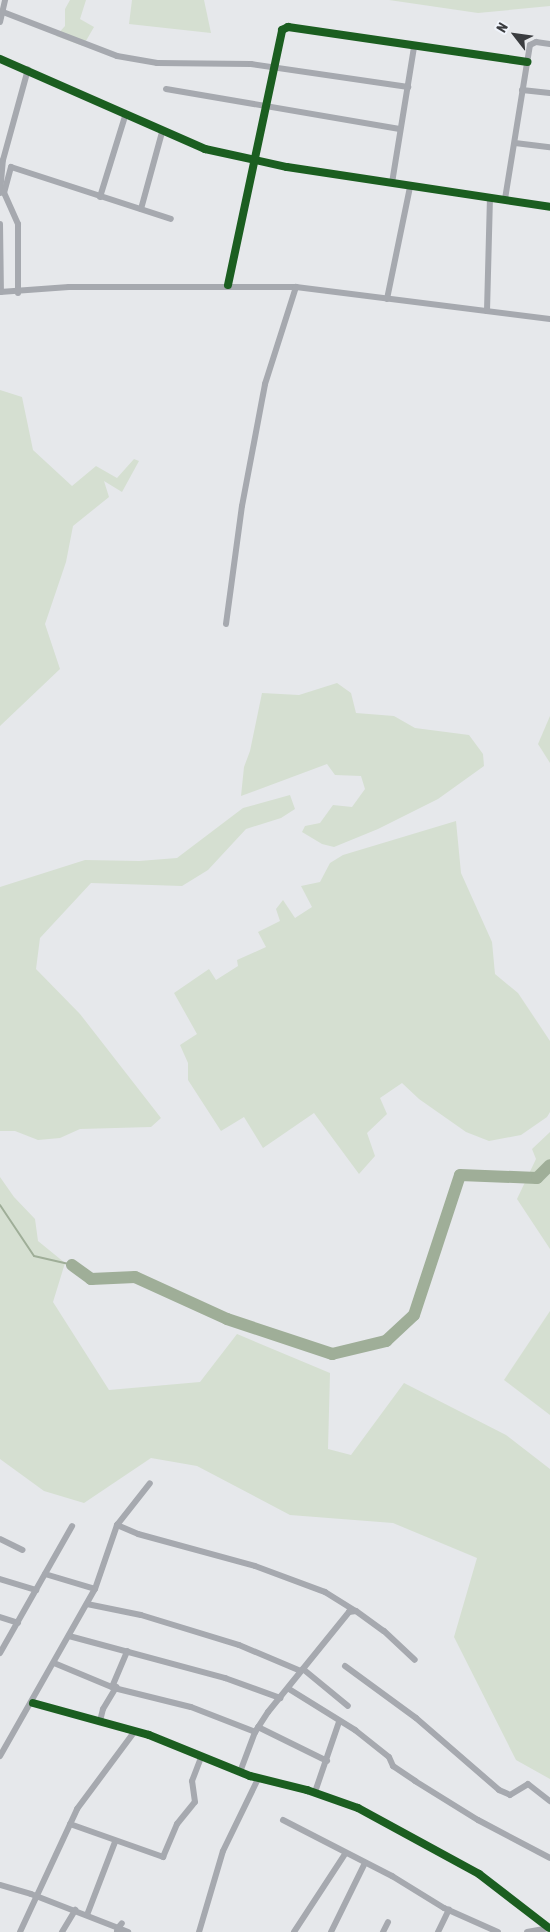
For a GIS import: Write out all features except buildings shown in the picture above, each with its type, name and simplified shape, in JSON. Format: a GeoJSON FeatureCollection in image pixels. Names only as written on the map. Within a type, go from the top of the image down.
{"type":"FeatureCollection","features":[{"type":"Feature","properties":{"kind":"street"},"geometry":{"type":"LineString","coordinates":[[0,22],[3,2]]}},
{"type":"Feature","properties":{"kind":"street"},"geometry":{"type":"LineString","coordinates":[[3,12],[117,56],[157,63],[274,68],[408,87]]}},
{"type":"Feature","properties":{"kind":"street"},"geometry":{"type":"LineString","coordinates":[[228,285],[257,161],[280,36],[288,28],[527,62]]}},
{"type":"Feature","properties":{"kind":"street"},"geometry":{"type":"LineString","coordinates":[[505,200],[522,90],[532,42],[550,44]]}},
{"type":"Feature","properties":{"kind":"street"},"geometry":{"type":"LineString","coordinates":[[392,184],[414,47]]}},
{"type":"Feature","properties":{"kind":"street"},"geometry":{"type":"LineString","coordinates":[[0,60],[28,70],[125,116],[205,149],[257,161],[392,184],[550,207]]}},
{"type":"Feature","properties":{"kind":"street"},"geometry":{"type":"LineString","coordinates":[[0,193],[3,160],[28,70]]}},
{"type":"Feature","properties":{"kind":"street"},"geometry":{"type":"LineString","coordinates":[[166,89],[400,129]]}},
{"type":"Feature","properties":{"kind":"street"},"geometry":{"type":"LineString","coordinates":[[522,90],[550,93]]}},
{"type":"Feature","properties":{"kind":"street"},"geometry":{"type":"LineString","coordinates":[[100,197],[125,116]]}},
{"type":"Feature","properties":{"kind":"street"},"geometry":{"type":"LineString","coordinates":[[141,209],[162,132]]}},
{"type":"Feature","properties":{"kind":"street"},"geometry":{"type":"LineString","coordinates":[[515,143],[550,147]]}},
{"type":"Feature","properties":{"kind":"street"},"geometry":{"type":"LineString","coordinates":[[18,293],[18,224],[4,193],[11,168],[172,219]]}},
{"type":"Feature","properties":{"kind":"street"},"geometry":{"type":"LineString","coordinates":[[387,299],[410,187]]}},
{"type":"Feature","properties":{"kind":"street"},"geometry":{"type":"LineString","coordinates":[[486,311],[490,198]]}},
{"type":"Feature","properties":{"kind":"street"},"geometry":{"type":"LineString","coordinates":[[0,224],[0,292],[18,293],[69,287],[228,285],[296,287],[550,319]]}},
{"type":"Feature","properties":{"kind":"street"},"geometry":{"type":"LineString","coordinates":[[226,624],[242,506],[266,384],[296,287]]}},
{"type":"Feature","properties":{"kind":"street"},"geometry":{"type":"LineString","coordinates":[[0,1756],[33,1703],[95,1589],[117,1525],[150,1483]]}},
{"type":"Feature","properties":{"kind":"street"},"geometry":{"type":"LineString","coordinates":[[117,1525],[138,1534],[255,1566],[325,1592],[390,1636],[415,1660]]}},
{"type":"Feature","properties":{"kind":"street"},"geometry":{"type":"LineString","coordinates":[[0,1653],[72,1526]]}},
{"type":"Feature","properties":{"kind":"street"},"geometry":{"type":"LineString","coordinates":[[0,1538],[23,1550]]}},
{"type":"Feature","properties":{"kind":"street"},"geometry":{"type":"LineString","coordinates":[[45,1574],[95,1589]]}},
{"type":"Feature","properties":{"kind":"street"},"geometry":{"type":"LineString","coordinates":[[0,1579],[36,1590]]}},
{"type":"Feature","properties":{"kind":"street"},"geometry":{"type":"LineString","coordinates":[[87,1604],[142,1615],[239,1645],[302,1670],[348,1706]]}},
{"type":"Feature","properties":{"kind":"street"},"geometry":{"type":"LineString","coordinates":[[240,1772],[256,1730],[349,1612],[354,1610]]}},
{"type":"Feature","properties":{"kind":"street"},"geometry":{"type":"LineString","coordinates":[[0,1617],[18,1623]]}},
{"type":"Feature","properties":{"kind":"street"},"geometry":{"type":"LineString","coordinates":[[69,1636],[225,1678],[280,1698]]}},
{"type":"Feature","properties":{"kind":"street"},"geometry":{"type":"LineString","coordinates":[[100,1721],[103,1709],[114,1687],[127,1651]]}},
{"type":"Feature","properties":{"kind":"street"},"geometry":{"type":"LineString","coordinates":[[54,1663],[114,1687],[191,1707],[256,1730],[326,1761]]}},
{"type":"Feature","properties":{"kind":"street"},"geometry":{"type":"LineString","coordinates":[[345,1666],[416,1718],[499,1790],[510,1795],[528,1784],[550,1801]]}},
{"type":"Feature","properties":{"kind":"street"},"geometry":{"type":"LineString","coordinates":[[289,1689],[366,1738],[389,1757],[393,1766],[415,1781],[478,1820],[550,1858]]}},
{"type":"Feature","properties":{"kind":"street"},"geometry":{"type":"LineString","coordinates":[[33,1703],[135,1731],[240,1772],[314,1792],[358,1808],[398,1828],[479,1874],[549,1928]]}},
{"type":"Feature","properties":{"kind":"street"},"geometry":{"type":"LineString","coordinates":[[314,1792],[339,1722]]}},
{"type":"Feature","properties":{"kind":"street"},"geometry":{"type":"LineString","coordinates":[[20,1932],[76,1809],[135,1731]]}},
{"type":"Feature","properties":{"kind":"street"},"geometry":{"type":"LineString","coordinates":[[70,1824],[115,1842],[165,1856],[177,1824],[195,1802],[192,1781],[201,1757]]}},
{"type":"Feature","properties":{"kind":"street"},"geometry":{"type":"LineString","coordinates":[[199,1932],[223,1851],[258,1778]]}},
{"type":"Feature","properties":{"kind":"street"},"geometry":{"type":"LineString","coordinates":[[283,1820],[449,1909],[498,1932]]}},
{"type":"Feature","properties":{"kind":"street"},"geometry":{"type":"LineString","coordinates":[[87,1915],[115,1842]]}},
{"type":"Feature","properties":{"kind":"street"},"geometry":{"type":"LineString","coordinates":[[294,1932],[345,1854]]}},
{"type":"Feature","properties":{"kind":"street"},"geometry":{"type":"LineString","coordinates":[[330,1932],[365,1863]]}},
{"type":"Feature","properties":{"kind":"street"},"geometry":{"type":"LineString","coordinates":[[0,1885],[38,1896],[128,1932]]}},
{"type":"Feature","properties":{"kind":"street"},"geometry":{"type":"LineString","coordinates":[[438,1932],[449,1909]]}},
{"type":"Feature","properties":{"kind":"street"},"geometry":{"type":"LineString","coordinates":[[62,1932],[75,1910]]}},
{"type":"Feature","properties":{"kind":"street"},"geometry":{"type":"LineString","coordinates":[[382,1932],[388,1922]]}},
{"type":"Feature","properties":{"kind":"street"},"geometry":{"type":"LineString","coordinates":[[527,1932],[549,1928]]}},
{"type":"Feature","properties":{"kind":"green space"},"geometry":{"type":"Polygon","coordinates":[[[70,0],[86,0],[80,19],[94,27],[83,46],[56,36],[65,26],[65,9],[70,0]]]}},
{"type":"Feature","properties":{"kind":"green space"},"geometry":{"type":"Polygon","coordinates":[[[132,0],[204,0],[211,33],[129,24],[132,0]]]}},
{"type":"Feature","properties":{"kind":"green space"},"geometry":{"type":"Polygon","coordinates":[[[389,0],[550,0],[550,6],[478,13],[389,0]]]}},
{"type":"Feature","properties":{"kind":"green space"},"geometry":{"type":"Polygon","coordinates":[[[0,390],[22,397],[33,450],[72,486],[96,466],[117,478],[134,459],[139,461],[122,492],[104,481],[109,497],[73,526],[66,562],[45,624],[60,669],[0,726],[0,390]]]}},
{"type":"Feature","properties":{"kind":"green space"},"geometry":{"type":"Polygon","coordinates":[[[337,683],[351,693],[356,713],[394,716],[415,728],[469,735],[483,754],[484,766],[438,799],[378,829],[334,847],[322,844],[302,832],[305,826],[320,823],[333,805],[352,807],[365,789],[361,776],[335,775],[327,764],[241,796],[244,767],[250,751],[262,693],[299,695],[337,683]]]}},
{"type":"Feature","properties":{"kind":"green space"},"geometry":{"type":"Polygon","coordinates":[[[550,716],[550,763],[538,744],[550,716]]]}},
{"type":"Feature","properties":{"kind":"green space"},"geometry":{"type":"Polygon","coordinates":[[[290,795],[295,809],[281,818],[246,829],[208,870],[182,886],[91,883],[40,938],[36,969],[80,1014],[161,1118],[151,1127],[80,1129],[60,1138],[38,1140],[15,1131],[0,1131],[0,887],[85,860],[139,861],[177,858],[243,808],[290,795]]]}},
{"type":"Feature","properties":{"kind":"green space"},"geometry":{"type":"Polygon","coordinates":[[[456,821],[461,873],[492,942],[495,974],[518,993],[550,1041],[550,1112],[547,1117],[521,1135],[489,1141],[466,1132],[419,1099],[402,1083],[380,1098],[387,1114],[367,1133],[375,1156],[359,1174],[314,1113],[263,1148],[244,1117],[221,1131],[188,1080],[188,1063],[180,1045],[197,1034],[174,993],[209,969],[216,980],[238,966],[237,960],[266,947],[258,932],[280,921],[276,909],[283,900],[295,918],[312,907],[301,886],[320,882],[330,863],[343,855],[456,821]]]}},
{"type":"Feature","properties":{"kind":"green space"},"geometry":{"type":"Polygon","coordinates":[[[550,1132],[550,1249],[517,1199],[536,1159],[532,1149],[550,1132]]]}},
{"type":"Feature","properties":{"kind":"green space"},"geometry":{"type":"Polygon","coordinates":[[[0,1177],[14,1197],[35,1219],[38,1241],[65,1263],[53,1302],[109,1390],[200,1382],[237,1334],[330,1373],[328,1449],[351,1455],[404,1383],[506,1435],[550,1469],[550,1779],[516,1760],[454,1637],[477,1558],[393,1523],[290,1515],[197,1466],[151,1458],[84,1503],[44,1491],[0,1459],[0,1177]]]}},
{"type":"Feature","properties":{"kind":"green space"},"geometry":{"type":"Polygon","coordinates":[[[550,1311],[550,1415],[504,1380],[550,1311]]]}},
{"type":"Feature","properties":{"kind":"waterway"},"geometry":{"type":"LineString","coordinates":[[72,1265],[91,1279],[135,1277],[227,1319],[332,1354],[386,1341],[414,1315],[460,1175],[537,1178],[550,1165]]}},
{"type":"Feature","properties":{"kind":"waterway"},"geometry":{"type":"LineString","coordinates":[[0,1205],[34,1256],[72,1265]]}},
{"type":"Feature","properties":{"kind":"cycle path"},"geometry":{"type":"LineString","coordinates":[[228,285],[282,30],[288,27],[527,62]]}},
{"type":"Feature","properties":{"kind":"cycle path"},"geometry":{"type":"LineString","coordinates":[[0,59],[205,149],[287,167],[550,207]]}},
{"type":"Feature","properties":{"kind":"cycle path"},"geometry":{"type":"LineString","coordinates":[[33,1703],[149,1735],[250,1776],[307,1790],[358,1808],[479,1874],[549,1928]]}}]}
